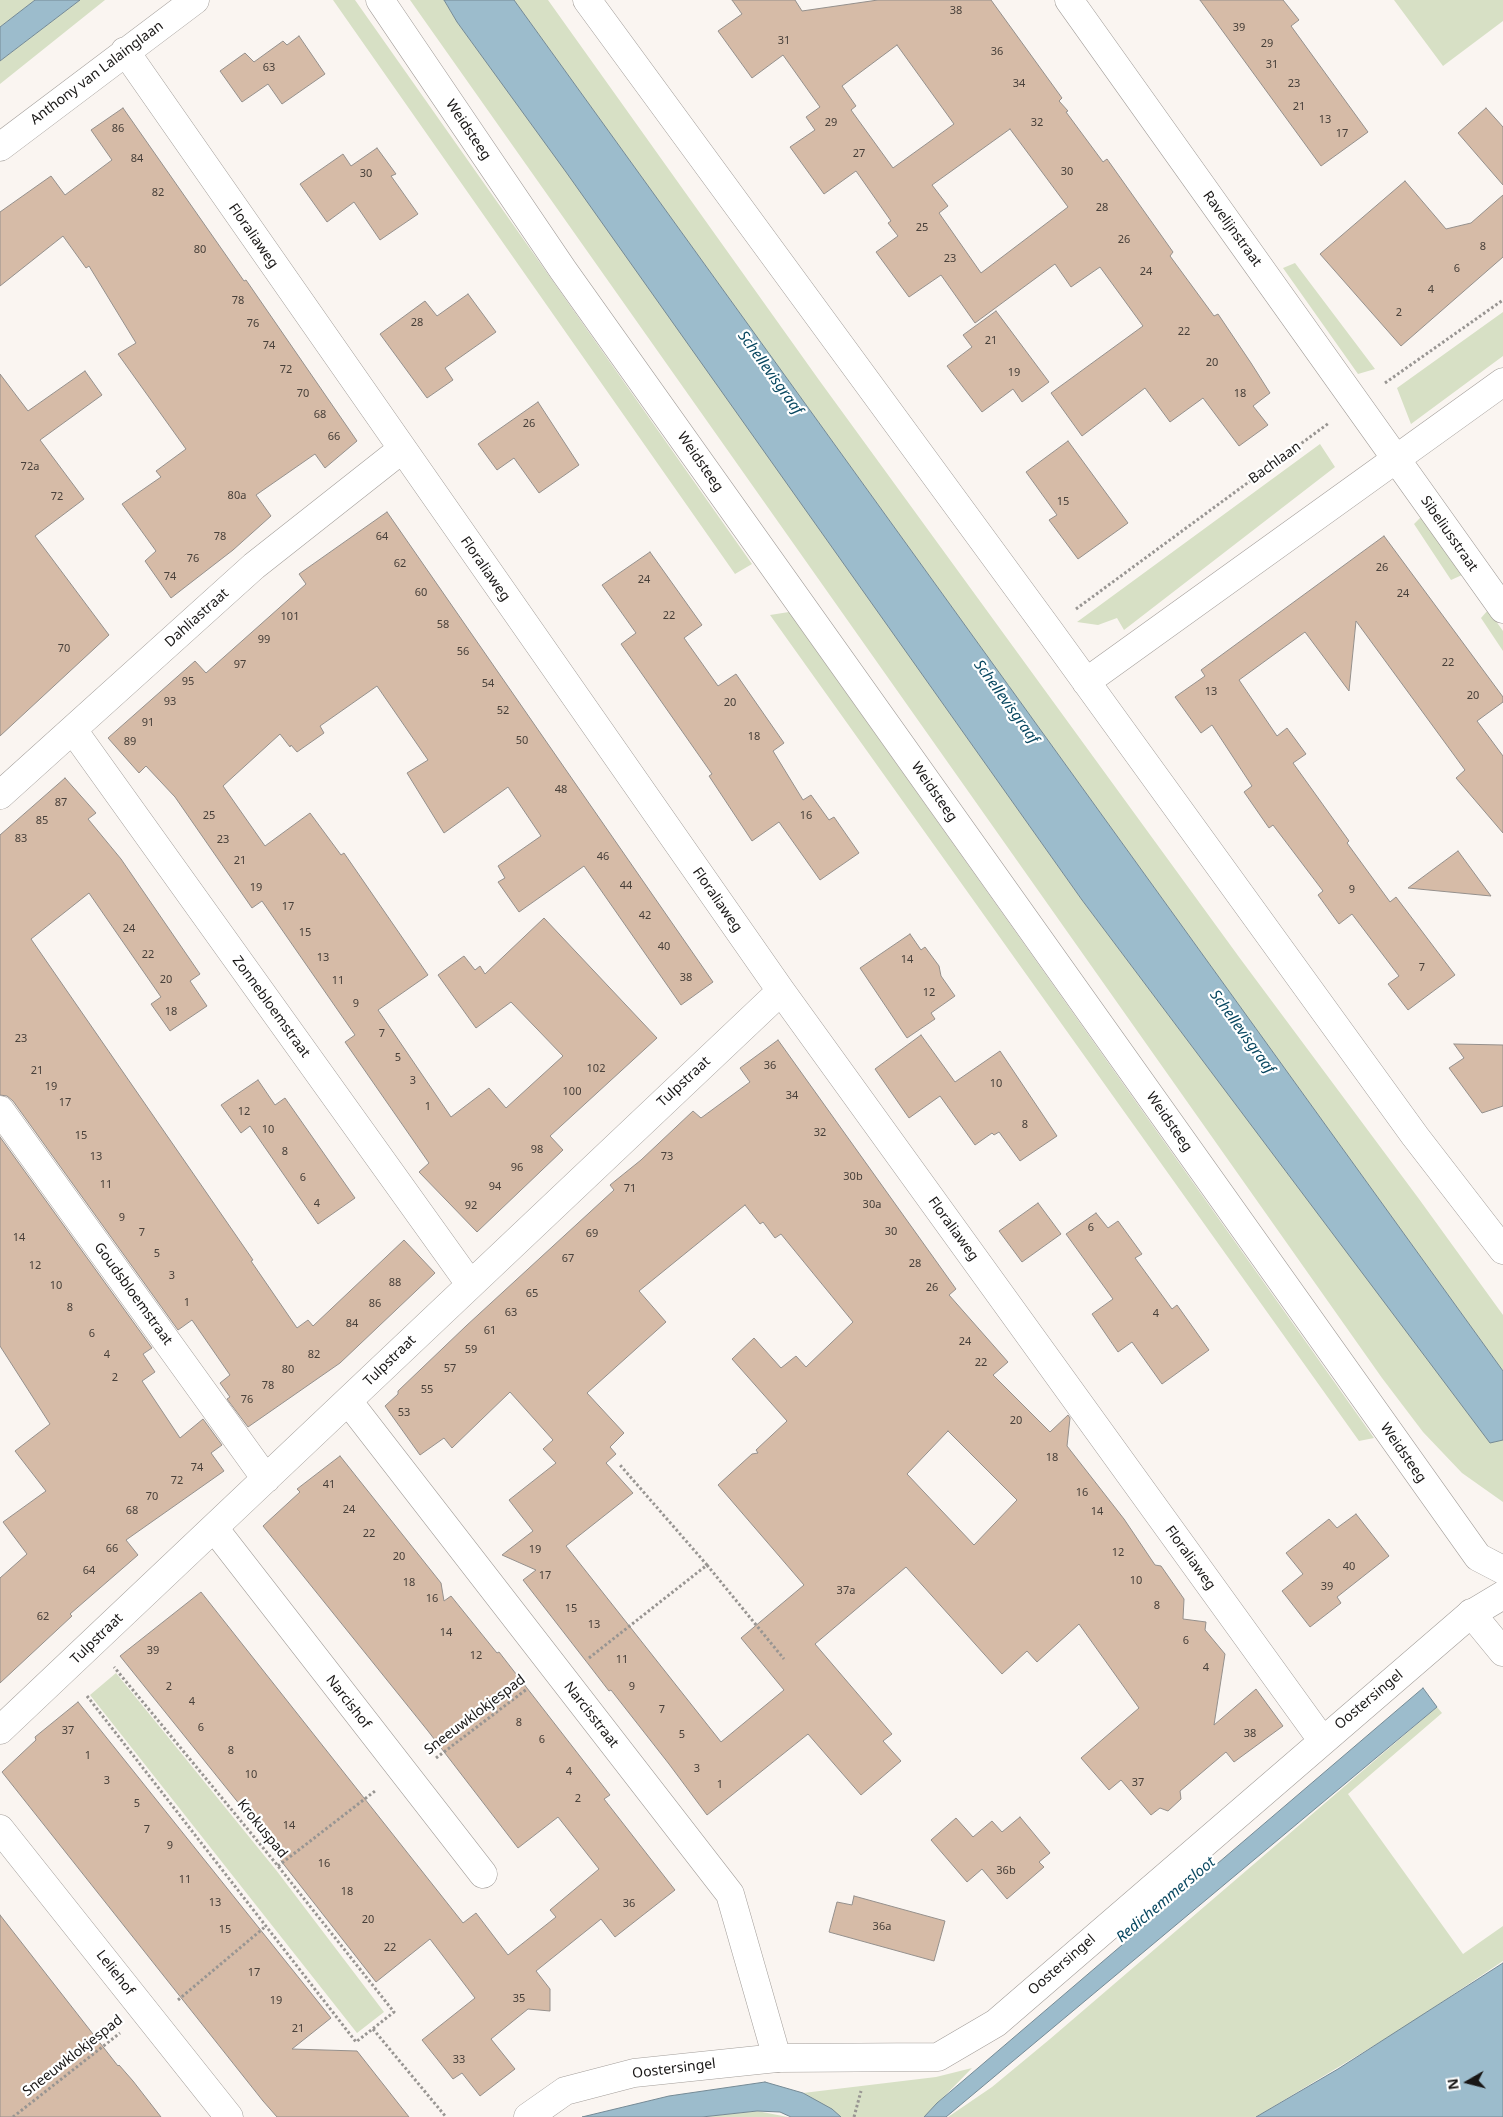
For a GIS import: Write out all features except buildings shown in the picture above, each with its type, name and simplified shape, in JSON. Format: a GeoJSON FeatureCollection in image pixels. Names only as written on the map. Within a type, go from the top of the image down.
{"type":"FeatureCollection","features":[{"type":"Feature","properties":{"kind":"street","name":"Anthony van Lalainglaan"},"geometry":{"type":"LineString","coordinates":[[0,147],[195,0]]}},
{"type":"Feature","properties":{"kind":"street","name":"Weidsteeg"},"geometry":{"type":"LineString","coordinates":[[380,0],[564,270],[1478,1557],[1503,1570]]}},
{"type":"Feature","properties":{"kind":"street"},"geometry":{"type":"LineString","coordinates":[[587,0],[1048,629],[1415,1136],[1503,1250]]}},
{"type":"Feature","properties":{"kind":"street","name":"Ravelijnstraat"},"geometry":{"type":"LineString","coordinates":[[1069,0],[1396,458]]}},
{"type":"Feature","properties":{"kind":"street","name":"Floraliaweg"},"geometry":{"type":"LineString","coordinates":[[125,51],[401,450],[781,991],[1322,1740]]}},
{"type":"Feature","properties":{"kind":"street"},"geometry":{"type":"LineString","coordinates":[[1086,682],[1503,382]]}},
{"type":"Feature","properties":{"kind":"street","name":"Dahliastraat"},"geometry":{"type":"LineString","coordinates":[[0,795],[254,566],[401,450]]}},
{"type":"Feature","properties":{"kind":"street","name":"Sibeliusstraat"},"geometry":{"type":"LineString","coordinates":[[1396,458],[1503,609]]}},
{"type":"Feature","properties":{"kind":"street","name":"Zonnebloemstraat"},"geometry":{"type":"LineString","coordinates":[[73,730],[470,1284]]}},
{"type":"Feature","properties":{"kind":"street","name":"Tulpstraat"},"geometry":{"type":"LineString","coordinates":[[0,1730],[781,991]]}},
{"type":"Feature","properties":{"kind":"street","name":"Goudsbloemstraat"},"geometry":{"type":"LineString","coordinates":[[0,1110],[266,1479]]}},
{"type":"Feature","properties":{"kind":"street","name":"Narcisstraat"},"geometry":{"type":"LineString","coordinates":[[348,1401],[730,1894],[778,2058]]}},
{"type":"Feature","properties":{"kind":"street","name":"Narcishof"},"geometry":{"type":"LineString","coordinates":[[214,1528],[484,1874]]}},
{"type":"Feature","properties":{"kind":"street","name":"Oostersingel"},"geometry":{"type":"LineString","coordinates":[[528,2117],[565,2091],[634,2073],[778,2058],[938,2056],[996,2022],[1322,1740],[1471,1614],[1503,1595]]}},
{"type":"Feature","properties":{"kind":"street"},"geometry":{"type":"LineString","coordinates":[[1471,1614],[1503,1652]]}},
{"type":"Feature","properties":{"kind":"street","name":"Leliehof"},"geometry":{"type":"LineString","coordinates":[[0,1828],[229,2117]]}},
{"type":"Feature","properties":{"kind":"path","name":"Bachlaan"},"geometry":{"type":"LineString","coordinates":[[1048,629],[1357,403],[1503,300]]}},
{"type":"Feature","properties":{"kind":"path"},"geometry":{"type":"LineString","coordinates":[[620,1465],[707,1565],[784,1659]]}},
{"type":"Feature","properties":{"kind":"path","name":"Sneeuwklokjespad"},"geometry":{"type":"LineString","coordinates":[[278,1866],[405,1775],[559,1673],[707,1565]]}},
{"type":"Feature","properties":{"kind":"path","name":"Krokuspad"},"geometry":{"type":"LineString","coordinates":[[66,1669],[356,2042],[394,2012],[278,1866],[93,1642]]}},
{"type":"Feature","properties":{"kind":"path","name":"Sneeuwklokjespad"},"geometry":{"type":"LineString","coordinates":[[13,2117],[149,2017],[266,1926]]}},
{"type":"Feature","properties":{"kind":"path"},"geometry":{"type":"LineString","coordinates":[[373,2029],[446,2117]]}},
{"type":"Feature","properties":{"kind":"green space"},"geometry":{"type":"Polygon","coordinates":[[[0,0],[35,0],[0,27],[0,0]]]}},
{"type":"Feature","properties":{"kind":"green space"},"geometry":{"type":"Polygon","coordinates":[[[80,0],[105,0],[0,84],[0,61],[80,0]]]}},
{"type":"Feature","properties":{"kind":"green space"},"geometry":{"type":"Polygon","coordinates":[[[333,0],[355,0],[752,564],[735,574],[333,0]]]}},
{"type":"Feature","properties":{"kind":"green space"},"geometry":{"type":"Polygon","coordinates":[[[410,0],[444,0],[457,22],[566,171],[1082,900],[1490,1442],[1503,1440],[1503,1502],[1462,1473],[1423,1432],[1382,1378],[410,0]]]}},
{"type":"Feature","properties":{"kind":"green space"},"geometry":{"type":"Polygon","coordinates":[[[514,0],[548,0],[819,380],[1239,957],[1503,1315],[1503,1371],[514,0]]]}},
{"type":"Feature","properties":{"kind":"green space"},"geometry":{"type":"Polygon","coordinates":[[[1394,0],[1503,0],[1503,21],[1443,66],[1394,0]]]}},
{"type":"Feature","properties":{"kind":"green space"},"geometry":{"type":"Polygon","coordinates":[[[1295,263],[1375,369],[1358,374],[1283,268],[1295,263]]]}},
{"type":"Feature","properties":{"kind":"green space"},"geometry":{"type":"Polygon","coordinates":[[[1503,312],[1503,356],[1411,424],[1397,388],[1503,312]]]}},
{"type":"Feature","properties":{"kind":"green space"},"geometry":{"type":"Polygon","coordinates":[[[1320,444],[1335,467],[1124,630],[1117,618],[1098,625],[1077,622],[1320,444]]]}},
{"type":"Feature","properties":{"kind":"green space"},"geometry":{"type":"Polygon","coordinates":[[[1421,517],[1462,575],[1451,580],[1414,524],[1421,517]]]}},
{"type":"Feature","properties":{"kind":"green space"},"geometry":{"type":"Polygon","coordinates":[[[1488,610],[1503,631],[1503,651],[1481,618],[1488,610]]]}},
{"type":"Feature","properties":{"kind":"green space"},"geometry":{"type":"Polygon","coordinates":[[[789,612],[1374,1438],[1359,1441],[770,615],[789,612]]]}},
{"type":"Feature","properties":{"kind":"green space"},"geometry":{"type":"Polygon","coordinates":[[[116,1673],[276,1870],[384,2012],[357,2033],[90,1695],[116,1673]]]}},
{"type":"Feature","properties":{"kind":"green space"},"geometry":{"type":"Polygon","coordinates":[[[1437,1707],[1442,1713],[1348,1794],[1463,1954],[1503,1926],[1503,1961],[1403,2028],[1256,2117],[948,2117],[992,2087],[1050,2039],[1437,1707]]]}},
{"type":"Feature","properties":{"kind":"green space"},"geometry":{"type":"Polygon","coordinates":[[[972,2068],[924,2117],[841,2117],[803,2093],[936,2077],[972,2068]]]}},
{"type":"Feature","properties":{"kind":"green space"},"geometry":{"type":"Polygon","coordinates":[[[757,2111],[788,2117],[702,2117],[757,2111]]]}},
{"type":"Feature","properties":{"kind":"water"},"geometry":{"type":"Polygon","coordinates":[[[35,0],[80,0],[0,61],[0,27],[35,0]]]}},
{"type":"Feature","properties":{"kind":"water","name":"Schellevisgraaf"},"geometry":{"type":"Polygon","coordinates":[[[444,0],[514,0],[1503,1371],[1503,1440],[1490,1443],[1082,900],[566,172],[457,22],[444,0]]]}},
{"type":"Feature","properties":{"kind":"water"},"geometry":{"type":"Polygon","coordinates":[[[1423,1688],[1437,1707],[946,2117],[924,2117],[937,2103],[1423,1688]]]}},
{"type":"Feature","properties":{"kind":"water"},"geometry":{"type":"Polygon","coordinates":[[[1503,1963],[1503,2117],[1256,2117],[1338,2069],[1503,1963]]]}},
{"type":"Feature","properties":{"kind":"water"},"geometry":{"type":"Polygon","coordinates":[[[765,2082],[803,2093],[832,2109],[841,2117],[791,2117],[780,2112],[757,2111],[702,2117],[582,2117],[669,2096],[765,2082]]]}},
{"type":"Feature","properties":{"kind":"water label","name":"Redichemmersloot"},"geometry":{"type":"Point","coordinates":[1166,1900]}}]}
